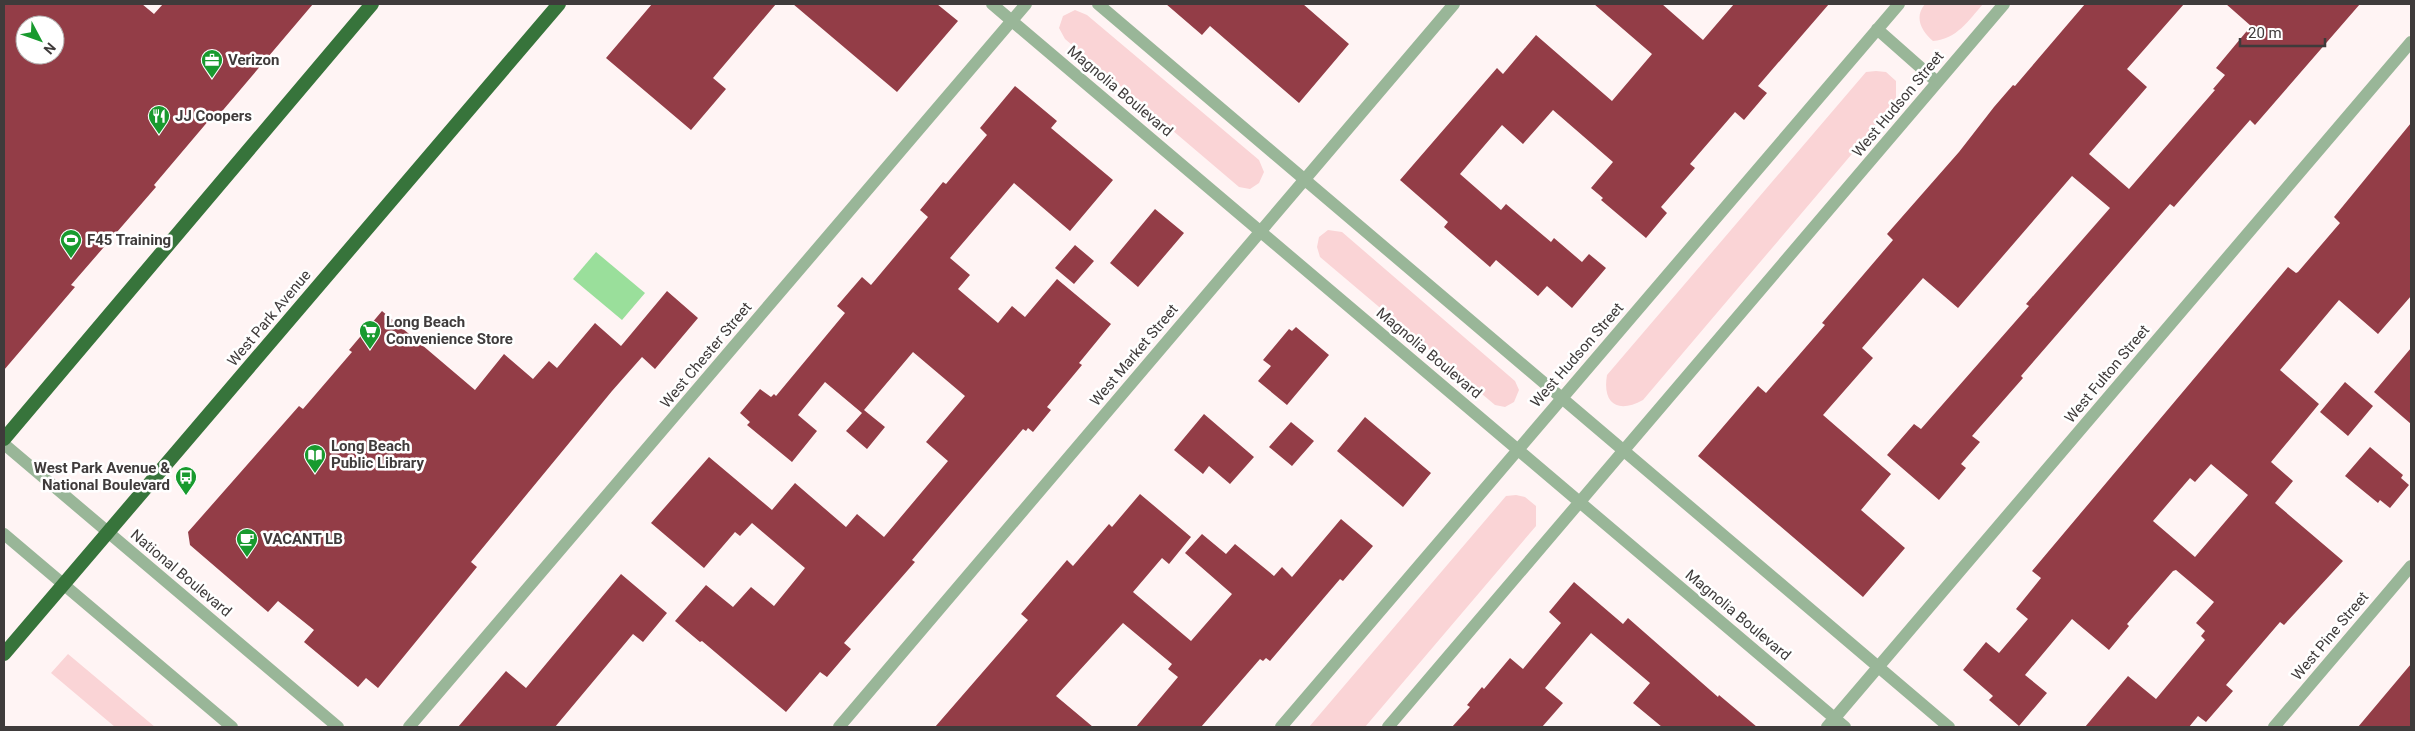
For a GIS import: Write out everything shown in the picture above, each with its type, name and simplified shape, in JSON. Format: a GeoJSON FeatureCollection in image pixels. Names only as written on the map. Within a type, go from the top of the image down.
{"type":"FeatureCollection","features":[{"type":"Feature","properties":{"kind":"highway"},"geometry":{"type":"LineString","coordinates":[[4,439],[372,4]]}},
{"type":"Feature","properties":{"kind":"highway","name":"West Park Avenue"},"geometry":{"type":"LineString","coordinates":[[4,654],[559,4]]}},
{"type":"Feature","properties":{"kind":"street","name":"Magnolia Boulevard"},"geometry":{"type":"LineString","coordinates":[[992,4],[1580,502],[1831,723],[1845,727]]}},
{"type":"Feature","properties":{"kind":"street","name":"West Chester Street"},"geometry":{"type":"LineString","coordinates":[[409,727],[1026,4]]}},
{"type":"Feature","properties":{"kind":"street"},"geometry":{"type":"LineString","coordinates":[[1098,4],[1949,727]]}},
{"type":"Feature","properties":{"kind":"street","name":"West Market Street"},"geometry":{"type":"LineString","coordinates":[[839,727],[1454,4]]}},
{"type":"Feature","properties":{"kind":"street","name":"West Hudson Street"},"geometry":{"type":"LineString","coordinates":[[1280,727],[1898,4]]}},
{"type":"Feature","properties":{"kind":"street","name":"West Hudson Street"},"geometry":{"type":"LineString","coordinates":[[1388,727],[2004,4]]}},
{"type":"Feature","properties":{"kind":"street"},"geometry":{"type":"LineString","coordinates":[[1877,29],[1937,82]]}},
{"type":"Feature","properties":{"kind":"street","name":"West Fulton Street"},"geometry":{"type":"LineString","coordinates":[[1831,723],[2411,42]]}},
{"type":"Feature","properties":{"kind":"street","name":"National Boulevard"},"geometry":{"type":"LineString","coordinates":[[4,444],[338,727]]}},
{"type":"Feature","properties":{"kind":"street"},"geometry":{"type":"LineString","coordinates":[[4,534],[232,727]]}},
{"type":"Feature","properties":{"kind":"street","name":"West Pine Street"},"geometry":{"type":"LineString","coordinates":[[2274,727],[2411,566]]}},
{"type":"Feature","properties":{"kind":"shaded area"},"geometry":{"type":"Polygon","coordinates":[[[1925,4],[1983,4],[1967,23],[1955,33],[1941,40],[1933,41],[1920,24],[1920,14],[1925,4]]]}},
{"type":"Feature","properties":{"kind":"shaded area"},"geometry":{"type":"Polygon","coordinates":[[[1075,10],[1087,15],[1259,160],[1264,172],[1259,183],[1250,189],[1239,187],[1065,39],[1059,28],[1063,16],[1075,10]]]}},
{"type":"Feature","properties":{"kind":"shaded area"},"geometry":{"type":"Polygon","coordinates":[[[1866,72],[1886,72],[1896,81],[1896,102],[1643,400],[1626,406],[1614,404],[1607,393],[1607,375],[1866,72]]]}},
{"type":"Feature","properties":{"kind":"shaded area"},"geometry":{"type":"Polygon","coordinates":[[[1328,230],[1342,232],[1515,381],[1519,390],[1514,402],[1505,407],[1495,405],[1320,257],[1317,247],[1319,237],[1328,230]]]}},
{"type":"Feature","properties":{"kind":"shaded area"},"geometry":{"type":"Polygon","coordinates":[[[596,252],[645,293],[622,320],[573,279],[596,252]]]}},
{"type":"Feature","properties":{"kind":"shaded area"},"geometry":{"type":"Polygon","coordinates":[[[1516,495],[1525,497],[1536,506],[1536,526],[1365,727],[1309,727],[1506,496],[1516,495]]]}},
{"type":"Feature","properties":{"kind":"shaded area"},"geometry":{"type":"Polygon","coordinates":[[[68,654],[155,727],[115,727],[51,673],[68,654]]]}},
{"type":"Feature","properties":{"kind":"building"},"geometry":{"type":"Polygon","coordinates":[[[4,4],[142,4],[154,14],[163,4],[313,4],[218,116],[215,113],[154,185],[156,187],[71,285],[75,287],[4,370],[4,4]]]}},
{"type":"Feature","properties":{"kind":"building"},"geometry":{"type":"Polygon","coordinates":[[[652,4],[776,4],[713,78],[726,89],[691,130],[606,58],[652,4]]]}},
{"type":"Feature","properties":{"kind":"building"},"geometry":{"type":"Polygon","coordinates":[[[793,4],[937,4],[958,21],[897,92],[793,4]]]}},
{"type":"Feature","properties":{"kind":"building"},"geometry":{"type":"Polygon","coordinates":[[[1166,4],[1303,4],[1349,44],[1299,103],[1210,26],[1202,35],[1166,4]]]}},
{"type":"Feature","properties":{"kind":"building"},"geometry":{"type":"Polygon","coordinates":[[[1594,4],[1662,4],[1703,40],[1734,4],[1829,4],[1758,86],[1767,93],[1744,120],[1735,112],[1690,164],[1695,168],[1661,207],[1667,213],[1646,238],[1601,200],[1603,198],[1591,188],[1613,162],[1553,110],[1523,144],[1502,125],[1460,174],[1501,210],[1506,204],[1551,242],[1554,238],[1582,262],[1589,254],[1606,268],[1572,308],[1547,286],[1538,296],[1496,260],[1490,267],[1444,227],[1448,222],[1400,180],[1497,68],[1503,74],[1536,35],[1612,101],[1652,54],[1594,4]]]}},
{"type":"Feature","properties":{"kind":"building"},"geometry":{"type":"Polygon","coordinates":[[[2085,4],[2184,4],[2127,69],[2147,87],[2089,154],[2129,189],[2215,90],[2213,89],[2225,75],[2216,68],[2251,26],[2226,4],[2360,4],[2255,125],[2250,120],[2174,207],[2170,204],[2021,376],[2023,378],[1972,436],[1980,442],[1961,464],[1966,468],[1939,500],[1887,455],[1914,424],[1921,429],[2029,306],[2026,304],[2110,208],[2072,176],[1958,308],[1923,278],[1862,348],[1873,358],[1823,415],[1891,474],[1861,510],[1905,548],[1863,597],[1698,456],[1758,386],[1766,393],[1825,325],[1822,323],[1893,240],[1887,234],[1959,152],[1994,107],[2013,85],[2015,86],[2085,4]]]}},
{"type":"Feature","properties":{"kind":"building"},"geometry":{"type":"Polygon","coordinates":[[[1015,86],[1057,121],[1051,128],[1113,180],[1070,231],[1014,183],[950,258],[970,275],[958,289],[998,323],[1012,306],[1025,317],[1057,279],[1111,324],[1079,363],[1082,365],[1047,407],[1051,410],[1033,432],[1028,428],[1026,431],[1023,429],[912,560],[915,562],[844,643],[851,649],[827,677],[820,672],[786,712],[702,641],[700,642],[675,621],[706,585],[733,607],[751,587],[774,606],[805,568],[752,523],[740,536],[735,532],[704,568],[651,523],[709,457],[772,510],[795,483],[846,527],[857,514],[884,537],[948,461],[926,442],[965,396],[913,352],[864,410],[885,427],[867,449],[846,431],[862,413],[825,382],[798,415],[817,431],[792,462],[747,425],[750,422],[740,413],[760,389],[771,397],[774,394],[776,396],[845,313],[837,306],[862,277],[871,285],[928,217],[920,210],[943,182],[946,184],[987,135],[980,128],[1015,86]]]}},
{"type":"Feature","properties":{"kind":"building"},"geometry":{"type":"Polygon","coordinates":[[[2411,123],[2411,296],[2378,334],[2339,300],[2280,370],[2319,404],[2271,462],[2293,481],[2275,503],[2343,561],[2284,625],[2280,622],[2226,685],[2233,691],[2206,722],[2198,716],[2189,727],[2085,727],[2128,676],[2156,699],[2205,640],[2201,636],[2205,631],[2196,623],[2214,602],[2176,570],[2173,571],[2127,624],[2129,626],[2109,650],[2072,619],[2025,675],[2047,693],[2019,726],[1989,700],[1993,696],[1963,670],[1986,642],[1999,653],[2028,619],[2016,609],[2041,578],[2032,571],[2288,267],[2296,273],[2298,272],[2340,223],[2334,217],[2411,123]],[[2211,464],[2195,482],[2190,478],[2153,521],[2195,557],[2248,495],[2211,464]]]}},
{"type":"Feature","properties":{"kind":"building"},"geometry":{"type":"Polygon","coordinates":[[[1155,209],[1184,233],[1138,287],[1110,263],[1155,209]]]}},
{"type":"Feature","properties":{"kind":"building"},"geometry":{"type":"Polygon","coordinates":[[[1075,245],[1094,261],[1074,284],[1055,268],[1075,245]]]}},
{"type":"Feature","properties":{"kind":"building"},"geometry":{"type":"Polygon","coordinates":[[[667,291],[698,318],[655,369],[642,357],[612,391],[471,562],[477,567],[378,688],[366,678],[358,687],[304,642],[314,630],[278,601],[268,612],[190,545],[188,532],[299,406],[303,409],[352,352],[349,350],[382,311],[475,390],[504,354],[533,379],[549,361],[557,368],[595,323],[621,346],[667,291]]]}},
{"type":"Feature","properties":{"kind":"building"},"geometry":{"type":"Polygon","coordinates":[[[1296,327],[1329,355],[1287,405],[1258,381],[1271,366],[1263,360],[1289,329],[1292,331],[1296,327]]]}},
{"type":"Feature","properties":{"kind":"building"},"geometry":{"type":"Polygon","coordinates":[[[2411,348],[2411,424],[2374,392],[2411,348]]]}},
{"type":"Feature","properties":{"kind":"building"},"geometry":{"type":"Polygon","coordinates":[[[2345,382],[2373,406],[2348,436],[2320,412],[2345,382]]]}},
{"type":"Feature","properties":{"kind":"building"},"geometry":{"type":"Polygon","coordinates":[[[1204,414],[1254,457],[1230,484],[1209,466],[1203,474],[1174,450],[1204,414]]]}},
{"type":"Feature","properties":{"kind":"building"},"geometry":{"type":"Polygon","coordinates":[[[1365,417],[1431,473],[1403,507],[1337,451],[1365,417]]]}},
{"type":"Feature","properties":{"kind":"building"},"geometry":{"type":"Polygon","coordinates":[[[1291,422],[1314,441],[1292,466],[1269,447],[1291,422]]]}},
{"type":"Feature","properties":{"kind":"building"},"geometry":{"type":"Polygon","coordinates":[[[2370,447],[2403,475],[2401,478],[2409,485],[2390,508],[2380,500],[2378,503],[2345,476],[2370,447]]]}},
{"type":"Feature","properties":{"kind":"building"},"geometry":{"type":"Polygon","coordinates":[[[1140,494],[1191,537],[1169,564],[1162,558],[1133,592],[1191,641],[1232,594],[1185,553],[1202,534],[1226,554],[1235,544],[1274,576],[1282,567],[1292,577],[1341,519],[1373,546],[1343,581],[1340,579],[1270,661],[1266,658],[1263,661],[1260,659],[1201,727],[1136,727],[1178,677],[1168,669],[1172,664],[1123,623],[1056,696],[1093,727],[935,727],[1028,620],[1021,614],[1067,560],[1073,566],[1109,524],[1112,527],[1140,494]]]}},
{"type":"Feature","properties":{"kind":"building"},"geometry":{"type":"Polygon","coordinates":[[[621,574],[667,613],[643,642],[633,634],[555,727],[458,727],[506,671],[526,688],[621,574]]]}},
{"type":"Feature","properties":{"kind":"building"},"geometry":{"type":"Polygon","coordinates":[[[1574,582],[1623,624],[1628,618],[1718,697],[1719,695],[1757,727],[1662,727],[1633,703],[1650,683],[1591,633],[1545,688],[1563,703],[1542,727],[1452,727],[1470,707],[1467,705],[1482,687],[1484,689],[1510,658],[1523,669],[1561,623],[1549,612],[1574,582]]]}},
{"type":"Feature","properties":{"kind":"building"},"geometry":{"type":"Polygon","coordinates":[[[2411,664],[2411,727],[2358,727],[2411,664]]]}},
{"type":"Feature","properties":{"kind":"place","name":"Verizon"},"geometry":{"type":"Point","coordinates":[212,79]}},
{"type":"Feature","properties":{"kind":"place","name":"JJ Coopers"},"geometry":{"type":"Point","coordinates":[159,135]}},
{"type":"Feature","properties":{"kind":"place","name":"F45 Training"},"geometry":{"type":"Point","coordinates":[71,259]}},
{"type":"Feature","properties":{"kind":"place","name":"Long Beach Convenience Store"},"geometry":{"type":"Point","coordinates":[370,350]}},
{"type":"Feature","properties":{"kind":"place","name":"Long Beach Public Library"},"geometry":{"type":"Point","coordinates":[315,474]}},
{"type":"Feature","properties":{"kind":"place","name":"West Park Avenue & National Boulevard"},"geometry":{"type":"Point","coordinates":[186,496]}},
{"type":"Feature","properties":{"kind":"place","name":"VACANT LB"},"geometry":{"type":"Point","coordinates":[247,558]}}]}
